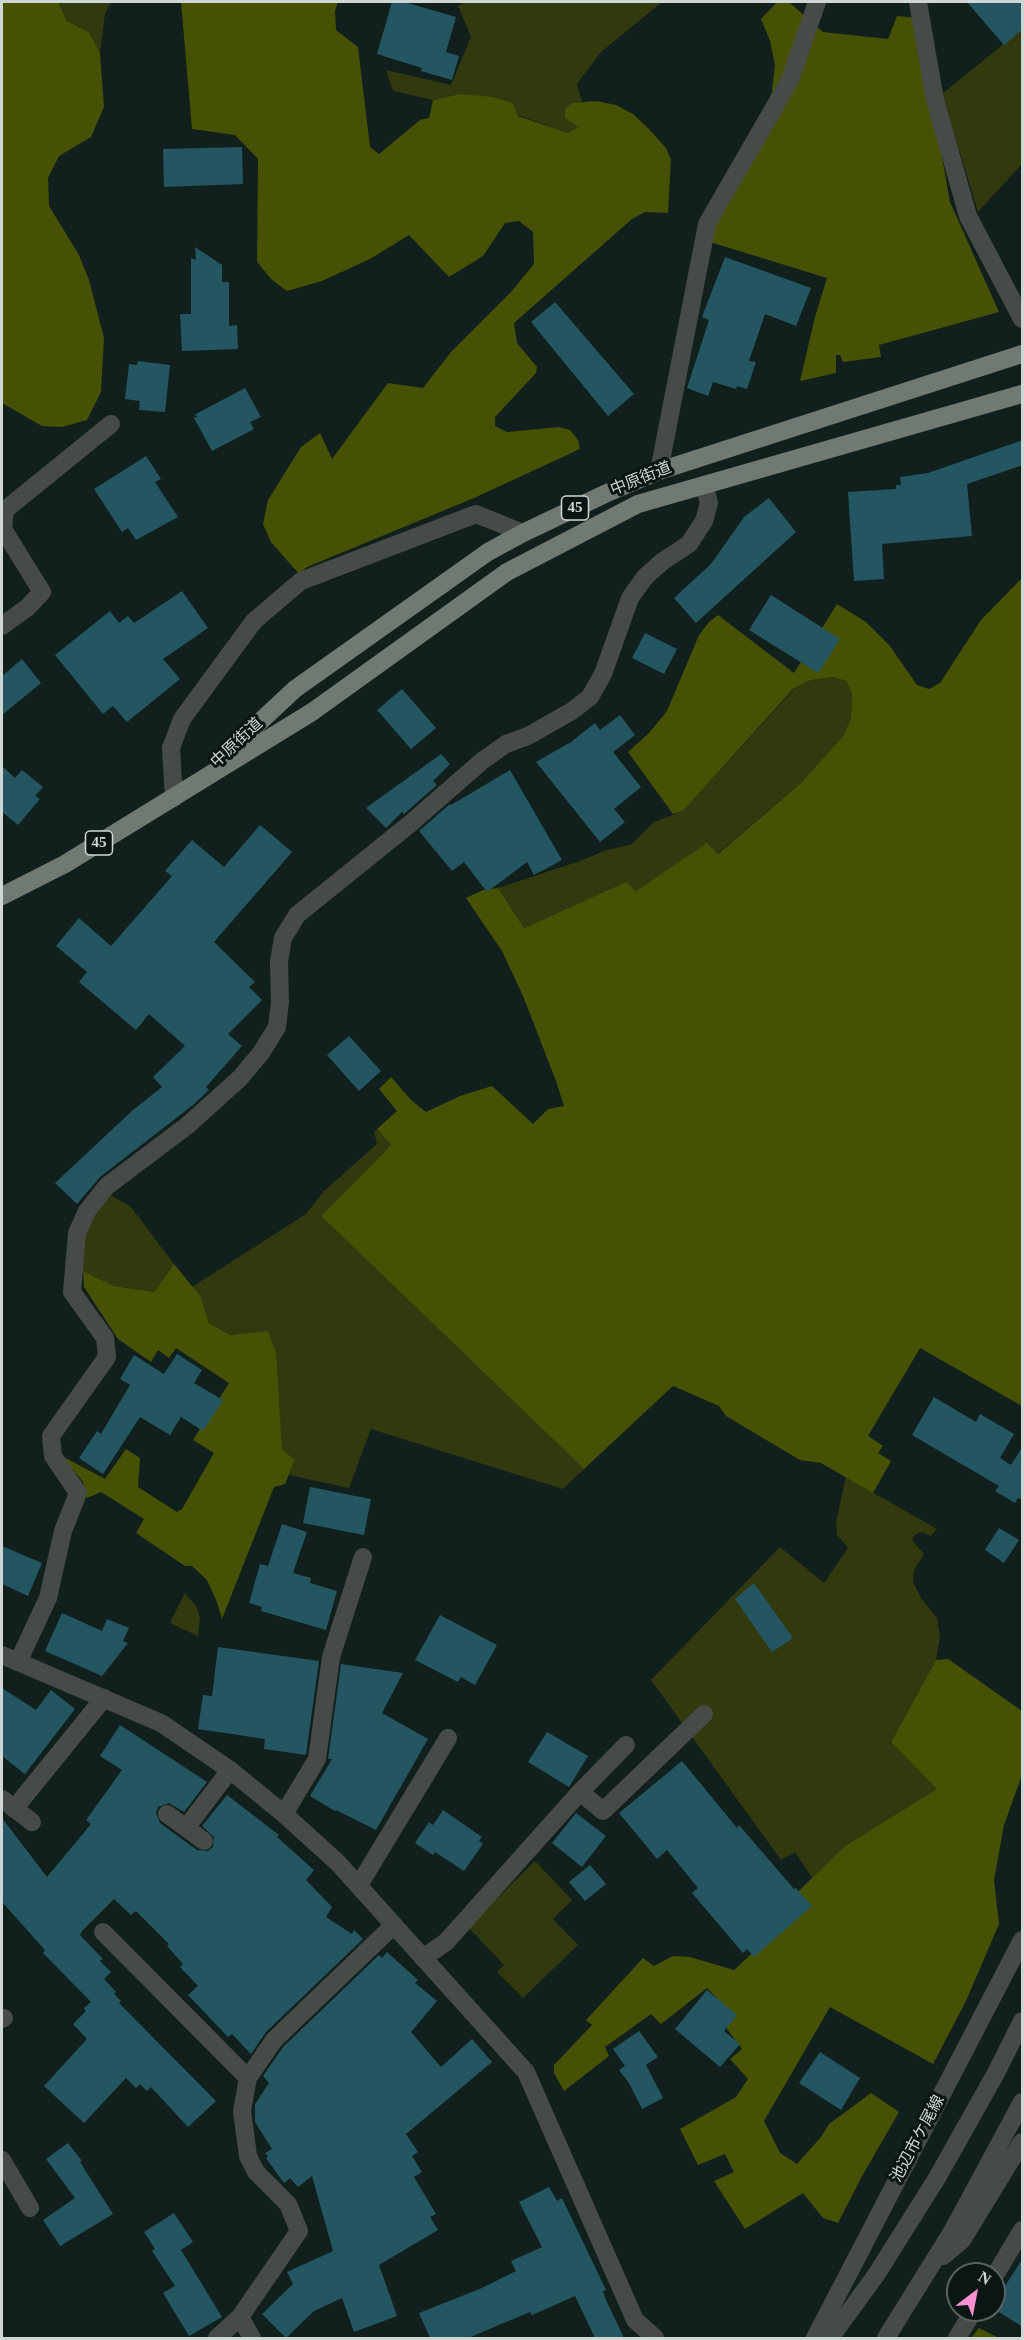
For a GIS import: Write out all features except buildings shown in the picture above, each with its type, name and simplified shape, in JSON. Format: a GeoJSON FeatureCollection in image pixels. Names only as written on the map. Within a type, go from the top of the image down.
{"type":"FeatureCollection","features":[{"type":"Feature","properties":{"kind":"main road","name":"中原街道"},"geometry":{"type":"LineString","coordinates":[[193,784],[295,689],[488,552],[523,533],[659,471],[1023,354]]}},
{"type":"Feature","properties":{"kind":"main road","name":"中原街道"},"geometry":{"type":"LineString","coordinates":[[2,896],[65,864],[312,712],[507,572],[638,504],[1023,393]]}},
{"type":"Feature","properties":{"kind":"street"},"geometry":{"type":"LineString","coordinates":[[659,471],[708,224],[790,81],[817,2]]}},
{"type":"Feature","properties":{"kind":"street"},"geometry":{"type":"LineString","coordinates":[[918,2],[935,100],[968,216],[1023,320]]}},
{"type":"Feature","properties":{"kind":"street"},"geometry":{"type":"LineString","coordinates":[[2,626],[28,607],[42,592],[3,529],[5,510],[111,424]]}},
{"type":"Feature","properties":{"kind":"street"},"geometry":{"type":"LineString","coordinates":[[655,2338],[635,2320],[526,2072],[359,1885],[284,1814],[230,1770],[161,1723],[10,1658],[48,1598],[63,1531],[78,1493],[53,1456],[51,1436],[107,1357],[105,1338],[72,1292],[77,1233],[87,1210],[106,1186],[188,1125],[240,1078],[261,1053],[277,1027],[280,1002],[279,961],[283,938],[297,915],[411,823],[482,761],[506,744],[528,736],[572,711],[590,697],[603,674],[630,598],[645,577],[663,561],[689,544],[704,521],[709,503],[704,485]]}},
{"type":"Feature","properties":{"kind":"street"},"geometry":{"type":"LineString","coordinates":[[174,798],[171,748],[182,719],[254,621],[301,581],[476,514],[523,533]]}},
{"type":"Feature","properties":{"kind":"street"},"geometry":{"type":"LineString","coordinates":[[284,1814],[317,1759],[331,1657],[363,1557]]}},
{"type":"Feature","properties":{"kind":"street"},"geometry":{"type":"LineString","coordinates":[[32,1822],[8,1804],[104,1698]]}},
{"type":"Feature","properties":{"kind":"street"},"geometry":{"type":"LineString","coordinates":[[579,1792],[603,1811],[704,1714]]}},
{"type":"Feature","properties":{"kind":"street"},"geometry":{"type":"LineString","coordinates":[[359,1885],[448,1738]]}},
{"type":"Feature","properties":{"kind":"street"},"geometry":{"type":"LineString","coordinates":[[423,1958],[446,1942],[579,1792],[626,1745]]}},
{"type":"Feature","properties":{"kind":"street"},"geometry":{"type":"LineString","coordinates":[[186,1828],[230,1770]]}},
{"type":"Feature","properties":{"kind":"street"},"geometry":{"type":"LineString","coordinates":[[167,1814],[204,1841]]}},
{"type":"Feature","properties":{"kind":"street"},"geometry":{"type":"LineString","coordinates":[[217,2338],[240,2317],[299,2231],[288,2204],[256,2172],[248,2156],[242,2111],[248,2078],[274,2040],[394,1925]]}},
{"type":"Feature","properties":{"kind":"street"},"geometry":{"type":"LineString","coordinates":[[103,1932],[248,2078]]}},
{"type":"Feature","properties":{"kind":"street","name":"池辺市ケ尾線"},"geometry":{"type":"LineString","coordinates":[[815,2338],[1023,1940]]}},
{"type":"Feature","properties":{"kind":"street","name":"池辺市ケ尾線"},"geometry":{"type":"LineString","coordinates":[[830,2338],[876,2275],[937,2178],[1023,2021]]}},
{"type":"Feature","properties":{"kind":"street"},"geometry":{"type":"LineString","coordinates":[[886,2338],[932,2264],[1023,2102]]}},
{"type":"Feature","properties":{"kind":"street"},"geometry":{"type":"LineString","coordinates":[[932,2264],[962,2240],[1023,2142]]}},
{"type":"Feature","properties":{"kind":"street"},"geometry":{"type":"LineString","coordinates":[[2,2160],[30,2208]]}},
{"type":"Feature","properties":{"kind":"street"},"geometry":{"type":"LineString","coordinates":[[1003,2262],[1023,2230]]}},
{"type":"Feature","properties":{"kind":"street"},"geometry":{"type":"LineString","coordinates":[[240,2317],[252,2338]]}},
{"type":"Feature","properties":{"kind":"street"},"geometry":{"type":"LineString","coordinates":[[957,2338],[967,2322]]}},
{"type":"Feature","properties":{"kind":"green space"},"geometry":{"type":"Polygon","coordinates":[[[2,2],[58,2],[67,21],[89,32],[100,53],[104,107],[91,137],[59,156],[48,178],[49,206],[79,255],[89,280],[104,338],[101,392],[87,420],[62,427],[42,426],[2,403],[2,2]]]}},
{"type":"Feature","properties":{"kind":"green space"},"geometry":{"type":"Polygon","coordinates":[[[58,2],[111,2],[105,14],[100,53],[89,32],[67,21],[58,2]]]}},
{"type":"Feature","properties":{"kind":"green space"},"geometry":{"type":"Polygon","coordinates":[[[181,2],[338,2],[335,11],[336,30],[358,47],[370,147],[379,154],[420,120],[429,118],[433,100],[460,94],[492,97],[513,103],[518,116],[568,133],[578,127],[565,118],[565,109],[572,103],[596,101],[616,105],[633,114],[666,148],[671,160],[668,213],[645,212],[632,219],[514,323],[517,343],[537,367],[536,373],[495,417],[495,426],[507,432],[559,427],[570,430],[578,440],[580,449],[474,498],[307,567],[299,574],[271,542],[263,524],[268,500],[301,447],[320,433],[332,459],[388,383],[423,388],[451,352],[511,292],[534,264],[533,232],[519,221],[505,223],[483,256],[449,277],[409,235],[370,259],[322,281],[287,291],[272,280],[257,262],[258,159],[235,135],[192,129],[181,2]]]}},
{"type":"Feature","properties":{"kind":"green space"},"geometry":{"type":"Polygon","coordinates":[[[466,2],[662,2],[601,52],[577,84],[582,102],[572,103],[579,127],[568,133],[460,94],[433,100],[393,91],[386,70],[451,85],[471,37],[458,6],[466,2]]]}},
{"type":"Feature","properties":{"kind":"green space"},"geometry":{"type":"Polygon","coordinates":[[[777,2],[789,2],[823,32],[888,39],[897,16],[917,18],[950,202],[999,312],[879,345],[881,357],[843,362],[840,355],[836,355],[836,373],[800,381],[827,278],[710,242],[713,223],[771,99],[775,65],[770,41],[761,19],[777,2]]]}},
{"type":"Feature","properties":{"kind":"green space"},"geometry":{"type":"Polygon","coordinates":[[[1022,29],[1022,164],[978,212],[942,94],[1022,29]]]}},
{"type":"Feature","properties":{"kind":"green space"},"geometry":{"type":"Polygon","coordinates":[[[1022,578],[1022,1406],[920,1348],[868,1436],[883,1446],[878,1453],[891,1461],[873,1493],[821,1463],[800,1460],[726,1416],[719,1406],[673,1386],[584,1469],[321,1216],[391,1145],[377,1129],[397,1111],[379,1089],[391,1077],[411,1100],[426,1112],[460,1096],[492,1086],[533,1124],[548,1109],[564,1106],[523,996],[502,951],[466,898],[483,890],[498,888],[524,928],[626,882],[636,891],[707,843],[718,854],[801,783],[843,736],[851,718],[852,693],[846,681],[833,677],[811,680],[793,689],[683,811],[673,814],[628,752],[649,733],[667,711],[699,635],[718,615],[794,673],[837,604],[866,622],[890,646],[917,685],[929,689],[940,683],[981,620],[1022,578]]]}},
{"type":"Feature","properties":{"kind":"green space"},"geometry":{"type":"Polygon","coordinates":[[[833,677],[846,681],[852,693],[851,718],[843,736],[801,783],[717,854],[707,844],[636,891],[626,882],[524,928],[498,888],[604,851],[632,844],[654,822],[683,811],[794,689],[811,680],[833,677]]]}},
{"type":"Feature","properties":{"kind":"green space"},"geometry":{"type":"Polygon","coordinates":[[[377,1129],[391,1145],[321,1216],[584,1469],[563,1489],[371,1429],[349,1488],[289,1475],[295,1460],[282,1449],[279,1412],[242,1334],[229,1335],[209,1323],[201,1297],[192,1287],[306,1214],[324,1191],[377,1144],[374,1132],[377,1129]]]}},
{"type":"Feature","properties":{"kind":"green space"},"geometry":{"type":"Polygon","coordinates":[[[109,1194],[131,1207],[174,1264],[154,1292],[114,1286],[83,1271],[85,1234],[92,1216],[109,1194]]]}},
{"type":"Feature","properties":{"kind":"green space"},"geometry":{"type":"Polygon","coordinates":[[[174,1264],[201,1297],[209,1323],[230,1335],[268,1331],[276,1352],[282,1449],[295,1460],[285,1484],[274,1487],[222,1619],[207,1580],[192,1566],[185,1566],[136,1533],[144,1519],[101,1492],[87,1498],[83,1482],[62,1456],[105,1479],[126,1449],[140,1458],[138,1487],[177,1512],[182,1509],[214,1453],[193,1440],[229,1383],[176,1348],[169,1358],[158,1350],[151,1362],[118,1339],[84,1287],[83,1271],[114,1286],[154,1292],[174,1264]]]}},
{"type":"Feature","properties":{"kind":"green space"},"geometry":{"type":"Polygon","coordinates":[[[846,1477],[937,1529],[931,1536],[922,1532],[915,1535],[912,1540],[924,1554],[914,1570],[913,1582],[921,1598],[937,1618],[940,1637],[936,1660],[891,1742],[938,1789],[845,1846],[812,1878],[795,1852],[781,1860],[651,1680],[780,1547],[824,1583],[848,1548],[837,1535],[836,1522],[846,1477]]]}},
{"type":"Feature","properties":{"kind":"green space"},"geometry":{"type":"Polygon","coordinates":[[[185,1593],[196,1606],[200,1617],[198,1636],[170,1623],[185,1593]]]}},
{"type":"Feature","properties":{"kind":"green space"},"geometry":{"type":"Polygon","coordinates":[[[948,1659],[1022,1711],[1022,1775],[1004,1825],[994,1880],[999,1924],[966,2001],[933,2064],[830,2007],[764,2121],[780,2153],[797,2164],[821,2137],[829,2124],[871,2093],[899,2112],[838,2223],[823,2218],[803,2193],[745,2229],[714,2181],[734,2172],[725,2154],[698,2165],[680,2129],[736,2097],[748,2079],[730,2059],[742,2049],[724,2025],[735,2017],[707,1988],[661,2024],[651,2014],[605,2047],[609,2056],[564,2091],[554,2073],[554,2065],[592,2025],[586,2020],[643,1958],[654,1966],[673,1956],[690,1957],[734,1970],[783,1925],[775,1914],[845,1846],[937,1789],[891,1742],[936,1660],[948,1659]]]}},
{"type":"Feature","properties":{"kind":"green space"},"geometry":{"type":"Polygon","coordinates":[[[535,1861],[572,1900],[553,1919],[578,1945],[523,1998],[497,1972],[504,1965],[468,1927],[535,1861]]]}},
{"type":"Feature","properties":{"kind":"green space"},"geometry":{"type":"Polygon","coordinates":[[[979,2328],[999,2338],[971,2338],[979,2328]]]}}]}
